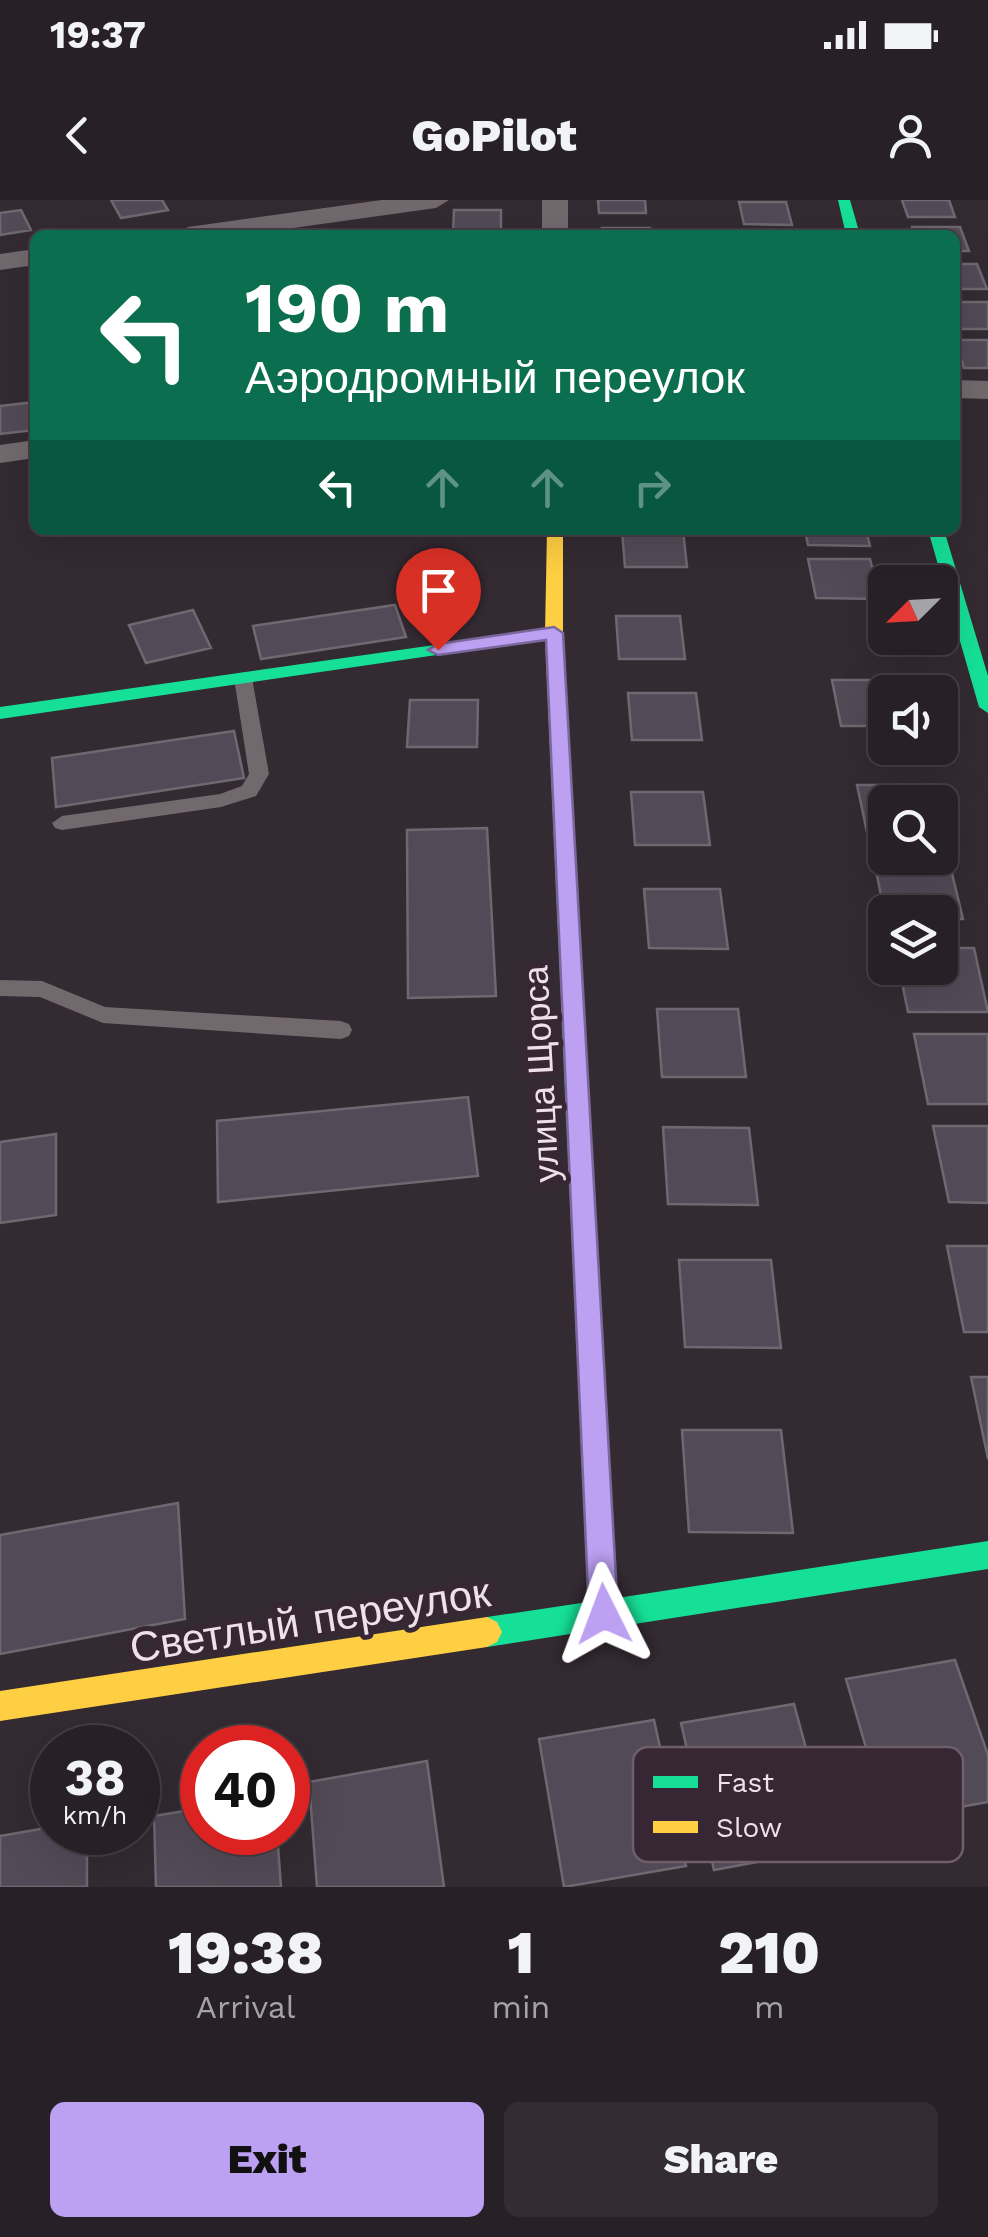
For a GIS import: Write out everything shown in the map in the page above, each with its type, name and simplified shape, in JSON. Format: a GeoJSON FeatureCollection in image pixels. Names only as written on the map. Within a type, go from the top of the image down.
{"type":"FeatureCollection","features":[{"type":"Feature","properties":{"kind":"street"},"geometry":{"type":"LineString","coordinates":[[223,230],[436,200]]}},
{"type":"Feature","properties":{"kind":"street"},"geometry":{"type":"LineString","coordinates":[[555,200],[555,230]]}},
{"type":"Feature","properties":{"kind":"street"},"geometry":{"type":"LineString","coordinates":[[844,200],[852,230]]}},
{"type":"Feature","properties":{"kind":"street"},"geometry":{"type":"LineString","coordinates":[[0,262],[30,258]]}},
{"type":"Feature","properties":{"kind":"street"},"geometry":{"type":"LineString","coordinates":[[960,389],[988,390]]}},
{"type":"Feature","properties":{"kind":"street"},"geometry":{"type":"LineString","coordinates":[[0,454],[30,449]]}},
{"type":"Feature","properties":{"kind":"street","name":"улица Щорса"},"geometry":{"type":"LineString","coordinates":[[555,535],[554,633],[604,1614]]}},
{"type":"Feature","properties":{"kind":"street"},"geometry":{"type":"LineString","coordinates":[[937,535],[988,706]]}},
{"type":"Feature","properties":{"kind":"street"},"geometry":{"type":"LineString","coordinates":[[0,713],[554,633]]}},
{"type":"Feature","properties":{"kind":"street","name":"Светлый переулок"},"geometry":{"type":"LineString","coordinates":[[0,1706],[988,1555]]}},
{"type":"Feature","properties":{"kind":"lane"},"geometry":{"type":"LineString","coordinates":[[62,823],[221,800],[249,790],[259,774],[243,678]]}},
{"type":"Feature","properties":{"kind":"lane"},"geometry":{"type":"LineString","coordinates":[[0,988],[42,989],[103,1015],[341,1030]]}},
{"type":"Feature","properties":{"kind":"building"},"geometry":{"type":"Polygon","coordinates":[[[111,200],[162,200],[168,210],[121,218],[111,200]]]}},
{"type":"Feature","properties":{"kind":"building"},"geometry":{"type":"Polygon","coordinates":[[[598,200],[645,200],[646,213],[599,213],[598,200]]]}},
{"type":"Feature","properties":{"kind":"building"},"geometry":{"type":"Polygon","coordinates":[[[902,200],[949,200],[955,217],[908,217],[902,200]]]}},
{"type":"Feature","properties":{"kind":"building"},"geometry":{"type":"Polygon","coordinates":[[[739,202],[786,202],[792,225],[744,224],[739,202]]]}},
{"type":"Feature","properties":{"kind":"building"},"geometry":{"type":"Polygon","coordinates":[[[21,210],[31,230],[0,235],[0,213],[21,210]]]}},
{"type":"Feature","properties":{"kind":"building"},"geometry":{"type":"Polygon","coordinates":[[[454,210],[501,210],[501,230],[453,230],[454,210]]]}},
{"type":"Feature","properties":{"kind":"building"},"geometry":{"type":"Polygon","coordinates":[[[912,227],[960,227],[969,251],[960,251],[960,230],[912,227]]]}},
{"type":"Feature","properties":{"kind":"building"},"geometry":{"type":"Polygon","coordinates":[[[602,228],[650,230],[602,230],[602,228]]]}},
{"type":"Feature","properties":{"kind":"building"},"geometry":{"type":"Polygon","coordinates":[[[960,264],[977,264],[987,289],[960,289],[960,264]]]}},
{"type":"Feature","properties":{"kind":"building"},"geometry":{"type":"Polygon","coordinates":[[[960,302],[988,302],[988,329],[960,329],[960,302]]]}},
{"type":"Feature","properties":{"kind":"building"},"geometry":{"type":"Polygon","coordinates":[[[960,340],[988,340],[988,368],[964,368],[960,340]]]}},
{"type":"Feature","properties":{"kind":"building"},"geometry":{"type":"Polygon","coordinates":[[[30,403],[30,431],[0,434],[0,406],[30,403]]]}},
{"type":"Feature","properties":{"kind":"building"},"geometry":{"type":"Polygon","coordinates":[[[622,535],[684,535],[687,567],[625,567],[622,535]]]}},
{"type":"Feature","properties":{"kind":"building"},"geometry":{"type":"Polygon","coordinates":[[[806,535],[867,535],[870,546],[808,545],[806,535]]]}},
{"type":"Feature","properties":{"kind":"building"},"geometry":{"type":"Polygon","coordinates":[[[808,559],[870,559],[868,599],[816,598],[808,559]]]}},
{"type":"Feature","properties":{"kind":"building"},"geometry":{"type":"Polygon","coordinates":[[[395,605],[406,637],[261,659],[253,626],[395,605]]]}},
{"type":"Feature","properties":{"kind":"building"},"geometry":{"type":"Polygon","coordinates":[[[193,610],[211,648],[146,663],[129,625],[193,610]]]}},
{"type":"Feature","properties":{"kind":"building"},"geometry":{"type":"Polygon","coordinates":[[[616,616],[680,616],[685,659],[619,659],[616,616]]]}},
{"type":"Feature","properties":{"kind":"building"},"geometry":{"type":"Polygon","coordinates":[[[832,680],[868,680],[868,726],[841,726],[832,680]]]}},
{"type":"Feature","properties":{"kind":"building"},"geometry":{"type":"Polygon","coordinates":[[[628,693],[696,693],[702,740],[632,740],[628,693]]]}},
{"type":"Feature","properties":{"kind":"building"},"geometry":{"type":"Polygon","coordinates":[[[410,700],[478,700],[477,747],[407,747],[410,700]]]}},
{"type":"Feature","properties":{"kind":"building"},"geometry":{"type":"Polygon","coordinates":[[[234,731],[244,778],[56,807],[52,758],[234,731]]]}},
{"type":"Feature","properties":{"kind":"building"},"geometry":{"type":"Polygon","coordinates":[[[857,785],[868,785],[868,837],[857,785]]]}},
{"type":"Feature","properties":{"kind":"building"},"geometry":{"type":"Polygon","coordinates":[[[631,792],[703,792],[710,845],[635,845],[631,792]]]}},
{"type":"Feature","properties":{"kind":"building"},"geometry":{"type":"Polygon","coordinates":[[[487,828],[496,996],[408,998],[407,830],[487,828]]]}},
{"type":"Feature","properties":{"kind":"building"},"geometry":{"type":"Polygon","coordinates":[[[877,875],[952,875],[957,895],[881,895],[877,875]]]}},
{"type":"Feature","properties":{"kind":"building"},"geometry":{"type":"Polygon","coordinates":[[[644,889],[720,889],[728,949],[649,948],[644,889]]]}},
{"type":"Feature","properties":{"kind":"building"},"geometry":{"type":"Polygon","coordinates":[[[958,948],[974,948],[988,1012],[908,1012],[902,985],[958,985],[958,948]]]}},
{"type":"Feature","properties":{"kind":"building"},"geometry":{"type":"Polygon","coordinates":[[[657,1009],[738,1009],[746,1077],[662,1077],[657,1009]]]}},
{"type":"Feature","properties":{"kind":"building"},"geometry":{"type":"Polygon","coordinates":[[[914,1034],[988,1034],[988,1104],[928,1104],[914,1034]]]}},
{"type":"Feature","properties":{"kind":"building"},"geometry":{"type":"Polygon","coordinates":[[[468,1097],[478,1176],[218,1202],[217,1121],[468,1097]]]}},
{"type":"Feature","properties":{"kind":"building"},"geometry":{"type":"Polygon","coordinates":[[[933,1126],[988,1126],[988,1203],[949,1202],[933,1126]]]}},
{"type":"Feature","properties":{"kind":"building"},"geometry":{"type":"Polygon","coordinates":[[[663,1127],[749,1128],[758,1205],[668,1204],[663,1127]]]}},
{"type":"Feature","properties":{"kind":"building"},"geometry":{"type":"Polygon","coordinates":[[[56,1134],[56,1215],[0,1223],[0,1142],[56,1134]]]}},
{"type":"Feature","properties":{"kind":"building"},"geometry":{"type":"Polygon","coordinates":[[[947,1246],[988,1246],[988,1332],[964,1332],[947,1246]]]}},
{"type":"Feature","properties":{"kind":"building"},"geometry":{"type":"Polygon","coordinates":[[[679,1260],[771,1260],[781,1348],[685,1347],[679,1260]]]}},
{"type":"Feature","properties":{"kind":"building"},"geometry":{"type":"Polygon","coordinates":[[[971,1377],[988,1377],[988,1459],[971,1377]]]}},
{"type":"Feature","properties":{"kind":"building"},"geometry":{"type":"Polygon","coordinates":[[[682,1430],[781,1430],[793,1533],[689,1532],[682,1430]]]}},
{"type":"Feature","properties":{"kind":"building"},"geometry":{"type":"Polygon","coordinates":[[[178,1503],[185,1619],[0,1654],[0,1535],[178,1503]]]}},
{"type":"Feature","properties":{"kind":"building"},"geometry":{"type":"Polygon","coordinates":[[[955,1660],[988,1755],[988,1802],[963,1806],[963,1747],[866,1747],[846,1679],[955,1660]]]}},
{"type":"Feature","properties":{"kind":"building"},"geometry":{"type":"Polygon","coordinates":[[[794,1704],[806,1747],[686,1747],[681,1723],[794,1704]]]}},
{"type":"Feature","properties":{"kind":"building"},"geometry":{"type":"Polygon","coordinates":[[[654,1720],[660,1747],[633,1747],[633,1862],[685,1862],[686,1866],[564,1887],[539,1739],[654,1720]]]}},
{"type":"Feature","properties":{"kind":"building"},"geometry":{"type":"Polygon","coordinates":[[[427,1761],[444,1887],[317,1887],[310,1782],[427,1761]]]}},
{"type":"Feature","properties":{"kind":"building"},"geometry":{"type":"Polygon","coordinates":[[[180,1812],[180,1855],[279,1855],[281,1887],[156,1887],[160,1815],[180,1812]]]}},
{"type":"Feature","properties":{"kind":"building"},"geometry":{"type":"Polygon","coordinates":[[[30,1831],[30,1855],[87,1855],[87,1887],[0,1887],[0,1836],[30,1831]]]}},
{"type":"Feature","properties":{"kind":"building"},"geometry":{"type":"Polygon","coordinates":[[[712,1862],[757,1862],[714,1870],[712,1862]]]}},
{"type":"Feature","properties":{"kind":"traffic: fast"},"geometry":{"type":"LineString","coordinates":[[844,200],[852,230]]}},
{"type":"Feature","properties":{"kind":"traffic: fast"},"geometry":{"type":"LineString","coordinates":[[937,535],[988,707]]}},
{"type":"Feature","properties":{"kind":"traffic: fast"},"geometry":{"type":"LineString","coordinates":[[0,713],[554,633]]}},
{"type":"Feature","properties":{"kind":"traffic: fast"},"geometry":{"type":"LineString","coordinates":[[564,840],[603,1614]]}},
{"type":"Feature","properties":{"kind":"traffic: fast"},"geometry":{"type":"LineString","coordinates":[[487,1632],[988,1555]]}},
{"type":"Feature","properties":{"kind":"traffic: slow"},"geometry":{"type":"LineString","coordinates":[[555,535],[554,633],[564,840]]}},
{"type":"Feature","properties":{"kind":"traffic: slow"},"geometry":{"type":"LineString","coordinates":[[0,1706],[487,1632]]}},
{"type":"Feature","properties":{"kind":"route"},"geometry":{"type":"LineString","coordinates":[[438,650],[554,633],[604,1614]]}}]}
